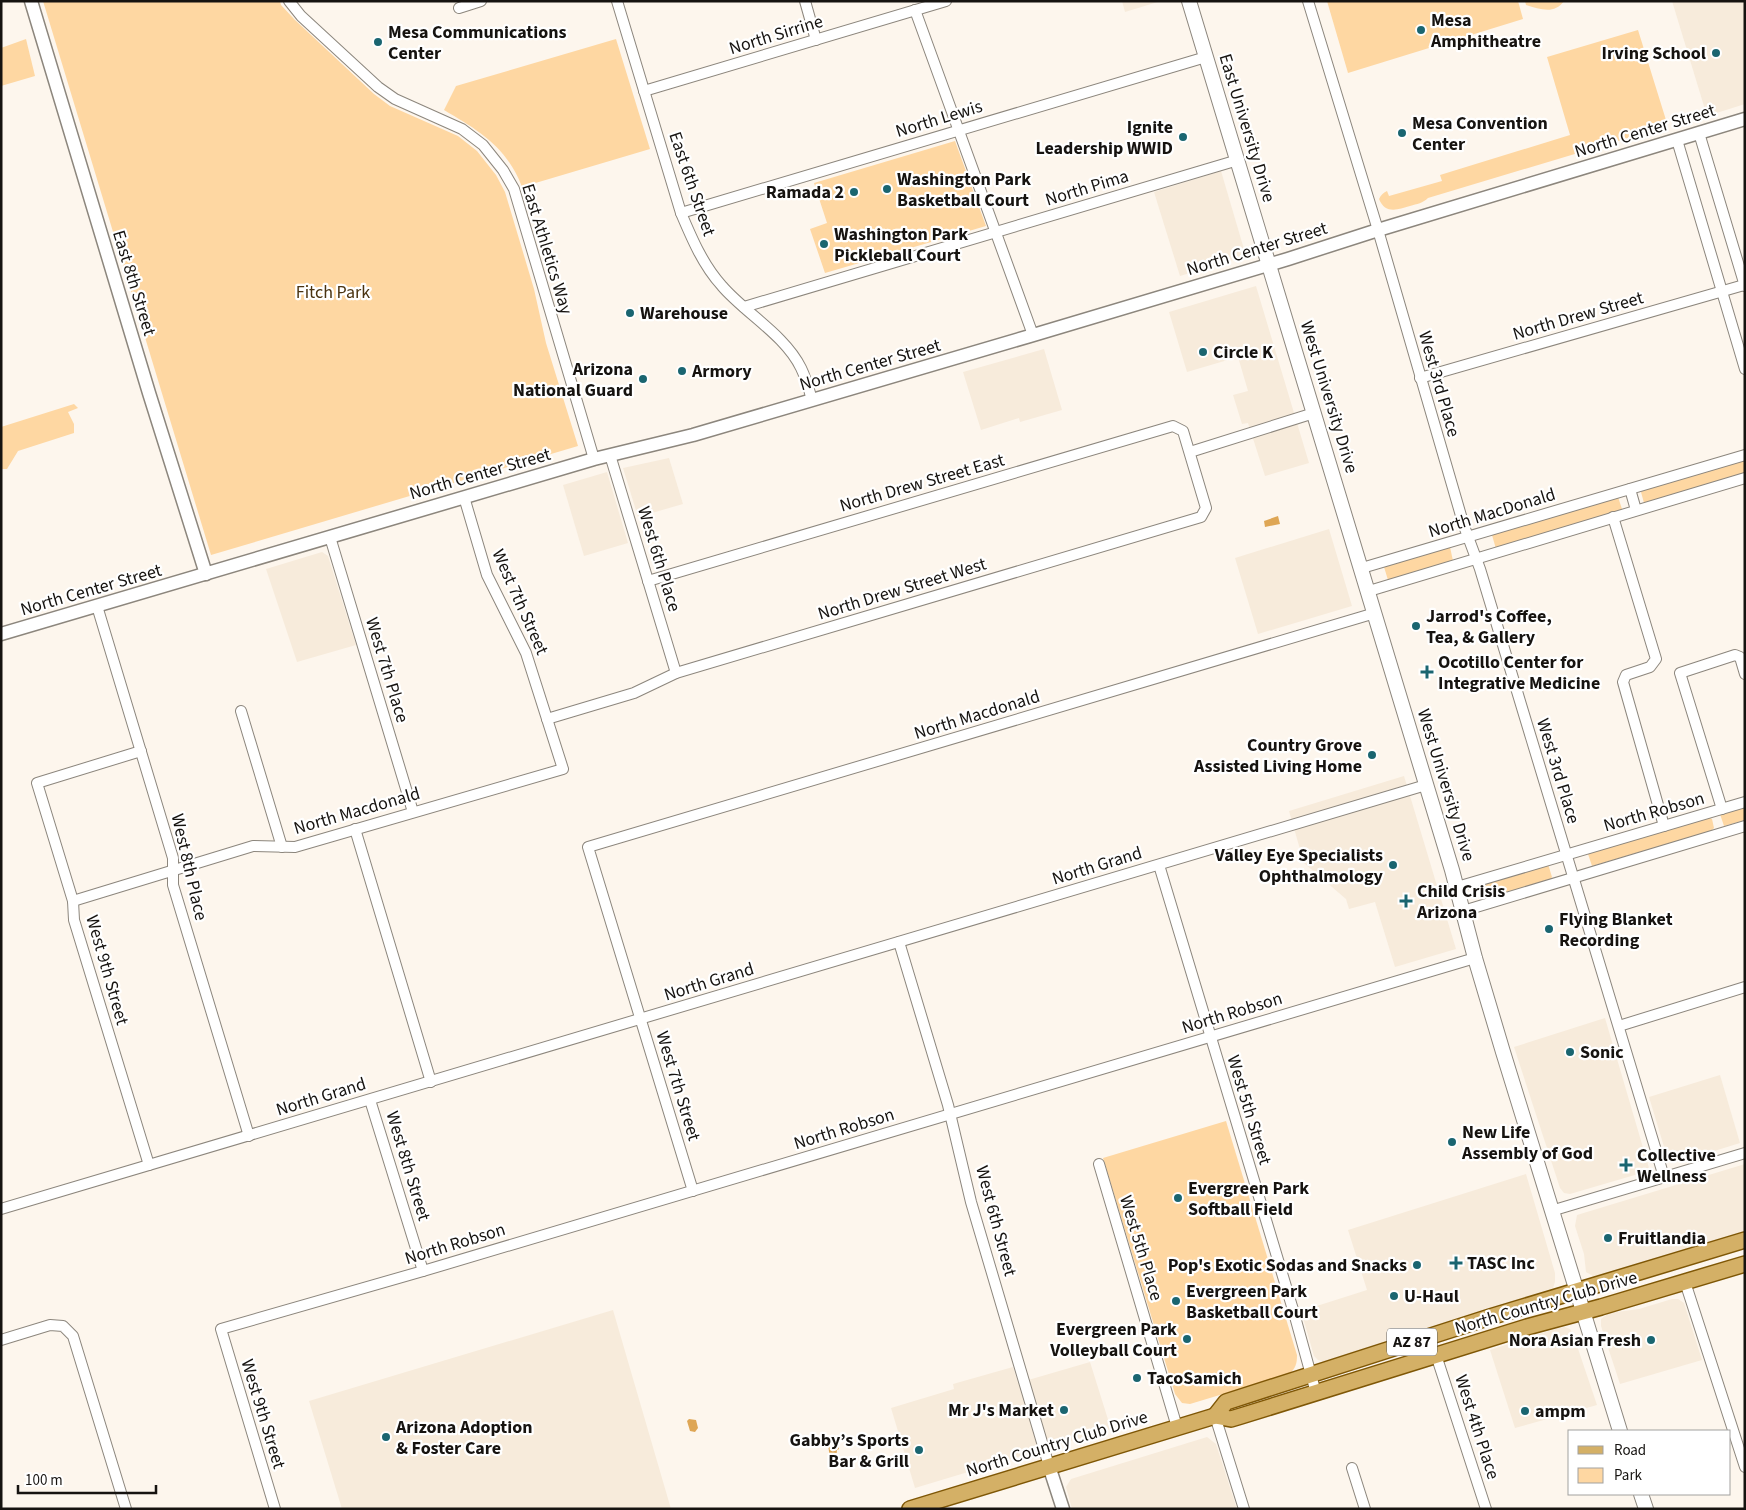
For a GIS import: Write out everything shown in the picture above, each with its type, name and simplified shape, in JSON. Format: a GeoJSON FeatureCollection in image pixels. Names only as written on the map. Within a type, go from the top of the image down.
{"type":"FeatureCollection","features":[{"type":"Feature","properties":{"kind":"main road","name":"East University Drive"},"geometry":{"type":"LineString","coordinates":[[1189,1],[1270,265]]}},
{"type":"Feature","properties":{"kind":"main road","name":"West University Drive"},"geometry":{"type":"LineString","coordinates":[[1270,265],[1457,887],[1475,958],[1620,1430]]}},
{"type":"Feature","properties":{"kind":"main road","name":"North Country Club Drive"},"geometry":{"type":"LineString","coordinates":[[1214,1416],[1226,1402],[1490,1317],[1745,1240]]}},
{"type":"Feature","properties":{"kind":"main road","name":"North Country Club Drive"},"geometry":{"type":"LineString","coordinates":[[910,1509],[927,1506],[1049,1466],[1214,1416],[1231,1419],[1436,1355],[1745,1264]]}},
{"type":"Feature","properties":{"kind":"main road"},"geometry":{"type":"LineString","coordinates":[[1641,1495],[1646,1509]]}},
{"type":"Feature","properties":{"kind":"street","name":"East 8th Street"},"geometry":{"type":"LineString","coordinates":[[31,1],[146,384],[206,574]]}},
{"type":"Feature","properties":{"kind":"street","name":"East Athletics Way"},"geometry":{"type":"LineString","coordinates":[[290,1],[301,16],[378,88],[395,100],[462,128],[483,145],[503,170],[514,189],[594,459]]}},
{"type":"Feature","properties":{"kind":"street"},"geometry":{"type":"LineString","coordinates":[[459,8],[482,1]]}},
{"type":"Feature","properties":{"kind":"street","name":"East 6th Street"},"geometry":{"type":"LineString","coordinates":[[617,1],[681,213],[693,241],[705,264],[722,286],[786,347],[801,367],[812,400]]}},
{"type":"Feature","properties":{"kind":"street"},"geometry":{"type":"LineString","coordinates":[[805,1],[816,40]]}},
{"type":"Feature","properties":{"kind":"street","name":"North Sirrine"},"geometry":{"type":"LineString","coordinates":[[644,91],[946,1]]}},
{"type":"Feature","properties":{"kind":"street","name":"West 3rd Place"},"geometry":{"type":"LineString","coordinates":[[1308,1],[1378,230],[1468,538],[1476,558],[1664,1177]]}},
{"type":"Feature","properties":{"kind":"street"},"geometry":{"type":"LineString","coordinates":[[915,10],[1033,335]]}},
{"type":"Feature","properties":{"kind":"street","name":"North Lewis"},"geometry":{"type":"LineString","coordinates":[[681,213],[1206,57]]}},
{"type":"Feature","properties":{"kind":"street","name":"North Center Street"},"geometry":{"type":"LineString","coordinates":[[1,634],[594,459],[693,435],[1033,335],[1270,265],[1378,230],[1745,119]]}},
{"type":"Feature","properties":{"kind":"street"},"geometry":{"type":"LineString","coordinates":[[1699,133],[1744,286]]}},
{"type":"Feature","properties":{"kind":"street"},"geometry":{"type":"LineString","coordinates":[[1677,140],[1745,369]]}},
{"type":"Feature","properties":{"kind":"street","name":"North Pima"},"geometry":{"type":"LineString","coordinates":[[744,307],[1238,160]]}},
{"type":"Feature","properties":{"kind":"street","name":"North Drew Street"},"geometry":{"type":"LineString","coordinates":[[1420,378],[1744,286]]}},
{"type":"Feature","properties":{"kind":"street"},"geometry":{"type":"LineString","coordinates":[[1190,452],[1314,414]]}},
{"type":"Feature","properties":{"kind":"street","name":"North Drew Street East"},"geometry":{"type":"LineString","coordinates":[[648,581],[1173,426],[1183,431],[1190,452]]}},
{"type":"Feature","properties":{"kind":"street","name":"North Drew Street West"},"geometry":{"type":"LineString","coordinates":[[547,719],[634,693],[676,673],[1201,518],[1206,508],[1190,452]]}},
{"type":"Feature","properties":{"kind":"street","name":"West 6th Place"},"geometry":{"type":"LineString","coordinates":[[610,455],[676,673]]}},
{"type":"Feature","properties":{"kind":"street","name":"North MacDonald"},"geometry":{"type":"LineString","coordinates":[[1362,568],[1745,455]]}},
{"type":"Feature","properties":{"kind":"street"},"geometry":{"type":"LineString","coordinates":[[1369,592],[1745,478]]}},
{"type":"Feature","properties":{"kind":"street"},"geometry":{"type":"LineString","coordinates":[[1630,488],[1636,510]]}},
{"type":"Feature","properties":{"kind":"street","name":"West 7th Street"},"geometry":{"type":"LineString","coordinates":[[464,497],[487,575],[526,653],[563,769]]}},
{"type":"Feature","properties":{"kind":"street"},"geometry":{"type":"LineString","coordinates":[[1613,517],[1656,659],[1650,667],[1626,675],[1623,682],[1664,826]]}},
{"type":"Feature","properties":{"kind":"street","name":"West 7th Place"},"geometry":{"type":"LineString","coordinates":[[330,537],[413,812]]}},
{"type":"Feature","properties":{"kind":"street","name":"West 8th Place"},"geometry":{"type":"LineString","coordinates":[[97,606],[173,858],[173,885],[249,1136]]}},
{"type":"Feature","properties":{"kind":"street","name":"North Macdonald"},"geometry":{"type":"LineString","coordinates":[[588,847],[1375,613]]}},
{"type":"Feature","properties":{"kind":"street"},"geometry":{"type":"LineString","coordinates":[[1722,808],[1680,673],[1735,655],[1740,658],[1745,674]]}},
{"type":"Feature","properties":{"kind":"street"},"geometry":{"type":"LineString","coordinates":[[242,711],[282,847]]}},
{"type":"Feature","properties":{"kind":"street","name":"West 9th Street"},"geometry":{"type":"LineString","coordinates":[[141,751],[37,782],[73,901],[74,920],[149,1165]]}},
{"type":"Feature","properties":{"kind":"street","name":"North Macdonald"},"geometry":{"type":"LineString","coordinates":[[73,901],[253,846],[295,847],[563,769]]}},
{"type":"Feature","properties":{"kind":"street","name":"North Grand"},"geometry":{"type":"LineString","coordinates":[[1,1210],[1426,785]]}},
{"type":"Feature","properties":{"kind":"street","name":"North Robson"},"geometry":{"type":"LineString","coordinates":[[1457,887],[1745,802]]}},
{"type":"Feature","properties":{"kind":"street"},"geometry":{"type":"LineString","coordinates":[[1463,911],[1745,826]]}},
{"type":"Feature","properties":{"kind":"street"},"geometry":{"type":"LineString","coordinates":[[355,829],[430,1082]]}},
{"type":"Feature","properties":{"kind":"street","name":"West 7th Street"},"geometry":{"type":"LineString","coordinates":[[588,847],[693,1191]]}},
{"type":"Feature","properties":{"kind":"street","name":"West 5th Street"},"geometry":{"type":"LineString","coordinates":[[1158,865],[1293,1309],[1316,1393]]}},
{"type":"Feature","properties":{"kind":"street","name":"West 6th Street"},"geometry":{"type":"LineString","coordinates":[[899,942],[950,1114],[971,1202],[1063,1509]]}},
{"type":"Feature","properties":{"kind":"street","name":"North Robson"},"geometry":{"type":"LineString","coordinates":[[221,1329],[423,1271],[1475,958]]}},
{"type":"Feature","properties":{"kind":"street"},"geometry":{"type":"LineString","coordinates":[[1619,1026],[1745,987]]}},
{"type":"Feature","properties":{"kind":"street","name":"West 8th Street"},"geometry":{"type":"LineString","coordinates":[[370,1100],[423,1271]]}},
{"type":"Feature","properties":{"kind":"street"},"geometry":{"type":"LineString","coordinates":[[1551,1211],[1745,1153]]}},
{"type":"Feature","properties":{"kind":"street","name":"West 5th Place"},"geometry":{"type":"LineString","coordinates":[[1099,1164],[1177,1427]]}},
{"type":"Feature","properties":{"kind":"street"},"geometry":{"type":"LineString","coordinates":[[1685,1282],[1745,1467]]}},
{"type":"Feature","properties":{"kind":"street"},"geometry":{"type":"LineString","coordinates":[[2,1338],[50,1325],[63,1326],[73,1336],[126,1509]]}},
{"type":"Feature","properties":{"kind":"street","name":"West 9th Street"},"geometry":{"type":"LineString","coordinates":[[221,1329],[275,1509]]}},
{"type":"Feature","properties":{"kind":"street","name":"West 4th Place"},"geometry":{"type":"LineString","coordinates":[[1436,1355],[1486,1509]]}},
{"type":"Feature","properties":{"kind":"street"},"geometry":{"type":"LineString","coordinates":[[1214,1416],[1244,1509]]}},
{"type":"Feature","properties":{"kind":"street"},"geometry":{"type":"LineString","coordinates":[[1352,1468],[1365,1509]]}},
{"type":"Feature","properties":{"kind":"shaded area"},"geometry":{"type":"Polygon","coordinates":[[[1122,1],[1161,1],[1125,12],[1122,1]]]}},
{"type":"Feature","properties":{"kind":"shaded area","name":"Irving School"},"geometry":{"type":"Polygon","coordinates":[[[1672,1],[1745,1],[1745,104],[1707,116],[1672,1]]]}},
{"type":"Feature","properties":{"kind":"shaded area"},"geometry":{"type":"Polygon","coordinates":[[[1221,171],[1246,256],[1180,276],[1154,192],[1221,171]]]}},
{"type":"Feature","properties":{"kind":"shaded area"},"geometry":{"type":"Polygon","coordinates":[[[1256,286],[1309,463],[1265,476],[1248,423],[1242,424],[1233,395],[1248,391],[1238,357],[1187,372],[1169,312],[1256,286]]]}},
{"type":"Feature","properties":{"kind":"shaded area"},"geometry":{"type":"Polygon","coordinates":[[[1044,349],[1062,410],[1020,422],[1019,418],[981,430],[963,372],[1044,349]]]}},
{"type":"Feature","properties":{"kind":"shaded area"},"geometry":{"type":"Polygon","coordinates":[[[669,458],[683,504],[638,517],[623,468],[669,458]]]}},
{"type":"Feature","properties":{"kind":"shaded area"},"geometry":{"type":"Polygon","coordinates":[[[607,472],[628,543],[584,556],[563,485],[607,472]]]}},
{"type":"Feature","properties":{"kind":"shaded area"},"geometry":{"type":"Polygon","coordinates":[[[1278,516],[1280,524],[1265,527],[1264,521],[1278,516]]]}},
{"type":"Feature","properties":{"kind":"shaded area"},"geometry":{"type":"Polygon","coordinates":[[[1329,529],[1352,606],[1258,634],[1235,558],[1329,529]]]}},
{"type":"Feature","properties":{"kind":"shaded area"},"geometry":{"type":"Polygon","coordinates":[[[322,552],[328,556],[356,645],[297,662],[266,569],[322,552]]]}},
{"type":"Feature","properties":{"kind":"shaded area"},"geometry":{"type":"Polygon","coordinates":[[[1404,776],[1456,949],[1395,967],[1375,902],[1349,909],[1346,899],[1304,863],[1289,811],[1404,776]]]}},
{"type":"Feature","properties":{"kind":"shaded area"},"geometry":{"type":"Polygon","coordinates":[[[1605,1018],[1649,1168],[1645,1172],[1570,1194],[1564,1193],[1560,1188],[1514,1047],[1605,1018]]]}},
{"type":"Feature","properties":{"kind":"shaded area"},"geometry":{"type":"Polygon","coordinates":[[[1720,1075],[1740,1143],[1679,1162],[1670,1162],[1649,1097],[1720,1075]]]}},
{"type":"Feature","properties":{"kind":"shaded area"},"geometry":{"type":"Polygon","coordinates":[[[1745,1164],[1745,1232],[1600,1275],[1593,1276],[1586,1272],[1584,1254],[1575,1226],[1577,1215],[1745,1164]]]}},
{"type":"Feature","properties":{"kind":"shaded area"},"geometry":{"type":"Polygon","coordinates":[[[1526,1174],[1555,1273],[1553,1288],[1331,1361],[1318,1360],[1314,1356],[1301,1311],[1367,1290],[1348,1230],[1526,1174]]]}},
{"type":"Feature","properties":{"kind":"shaded area"},"geometry":{"type":"Polygon","coordinates":[[[1678,1299],[1684,1303],[1702,1360],[1620,1384],[1601,1326],[1601,1319],[1609,1313],[1639,1309],[1678,1299]]]}},
{"type":"Feature","properties":{"kind":"shaded area"},"geometry":{"type":"Polygon","coordinates":[[[613,1310],[671,1509],[342,1509],[309,1401],[613,1310]]]}},
{"type":"Feature","properties":{"kind":"shaded area"},"geometry":{"type":"Polygon","coordinates":[[[1565,1327],[1570,1329],[1573,1334],[1597,1405],[1515,1428],[1490,1350],[1565,1327]]]}},
{"type":"Feature","properties":{"kind":"shaded area"},"geometry":{"type":"Polygon","coordinates":[[[1090,1362],[1111,1429],[915,1488],[891,1408],[954,1389],[953,1384],[1013,1367],[1018,1383],[1090,1362]]]}},
{"type":"Feature","properties":{"kind":"shaded area"},"geometry":{"type":"Polygon","coordinates":[[[689,1419],[696,1420],[698,1428],[695,1432],[690,1431],[687,1421],[689,1419]]]}},
{"type":"Feature","properties":{"kind":"shaded area"},"geometry":{"type":"Polygon","coordinates":[[[1207,1437],[1216,1444],[1237,1509],[1072,1509],[1066,1487],[1071,1479],[1207,1437]]]}},
{"type":"Feature","properties":{"kind":"shaded area"},"geometry":{"type":"Polygon","coordinates":[[[833,1442],[839,1445],[839,1449],[837,1450],[836,1458],[830,1459],[828,1444],[833,1442]]]}},
{"type":"Feature","properties":{"kind":"green space","name":"Fitch Park"},"geometry":{"type":"Polygon","coordinates":[[[43,1],[280,1],[281,5],[295,20],[374,94],[390,106],[458,136],[477,151],[496,175],[505,192],[534,289],[546,343],[578,446],[211,555],[43,1]]]}},
{"type":"Feature","properties":{"kind":"green space"},"geometry":{"type":"Polygon","coordinates":[[[1327,1],[1518,1],[1523,19],[1348,73],[1327,1]]]}},
{"type":"Feature","properties":{"kind":"green space"},"geometry":{"type":"Polygon","coordinates":[[[1525,1],[1564,1],[1556,8],[1546,10],[1526,5],[1525,1]]]}},
{"type":"Feature","properties":{"kind":"green space"},"geometry":{"type":"Polygon","coordinates":[[[1638,30],[1666,120],[1664,126],[1658,131],[1648,132],[1428,198],[1420,203],[1401,209],[1388,209],[1382,204],[1379,199],[1387,191],[1389,196],[1442,181],[1440,175],[1570,135],[1547,57],[1638,30]]]}},
{"type":"Feature","properties":{"kind":"green space"},"geometry":{"type":"Polygon","coordinates":[[[26,39],[35,76],[1,86],[1,48],[26,39]]]}},
{"type":"Feature","properties":{"kind":"green space"},"geometry":{"type":"Polygon","coordinates":[[[616,39],[650,149],[522,187],[516,173],[500,150],[480,133],[444,110],[456,86],[616,39]]]}},
{"type":"Feature","properties":{"kind":"green space"},"geometry":{"type":"Polygon","coordinates":[[[955,141],[986,226],[825,273],[810,229],[827,223],[814,183],[955,141]]]}},
{"type":"Feature","properties":{"kind":"green space"},"geometry":{"type":"Polygon","coordinates":[[[74,404],[78,408],[68,412],[74,424],[74,433],[18,451],[7,469],[1,469],[1,427],[74,404]]]}},
{"type":"Feature","properties":{"kind":"green space"},"geometry":{"type":"Polygon","coordinates":[[[1745,459],[1745,474],[1644,503],[1641,492],[1644,490],[1745,459]]]}},
{"type":"Feature","properties":{"kind":"green space"},"geometry":{"type":"Polygon","coordinates":[[[1618,497],[1622,509],[1620,512],[1496,549],[1492,535],[1495,533],[1618,497]]]}},
{"type":"Feature","properties":{"kind":"green space"},"geometry":{"type":"Polygon","coordinates":[[[1450,547],[1453,561],[1388,580],[1384,567],[1450,547]]]}},
{"type":"Feature","properties":{"kind":"green space"},"geometry":{"type":"Polygon","coordinates":[[[1745,806],[1745,820],[1724,826],[1720,814],[1745,806]]]}},
{"type":"Feature","properties":{"kind":"green space"},"geometry":{"type":"Polygon","coordinates":[[[1708,817],[1712,819],[1714,828],[1711,831],[1592,866],[1588,854],[1590,851],[1708,817]]]}},
{"type":"Feature","properties":{"kind":"green space"},"geometry":{"type":"Polygon","coordinates":[[[1548,864],[1552,877],[1550,880],[1485,898],[1481,886],[1548,864]]]}},
{"type":"Feature","properties":{"kind":"green space"},"geometry":{"type":"Polygon","coordinates":[[[1226,1121],[1297,1360],[1295,1367],[1289,1374],[1190,1404],[1182,1403],[1175,1394],[1103,1158],[1226,1121]]]}},
{"type":"Feature","properties":{"kind":"place","name":"Mesa Amphitheatre"},"geometry":{"type":"Point","coordinates":[1421,30]}},
{"type":"Feature","properties":{"kind":"place","name":"Mesa Communications Center"},"geometry":{"type":"Point","coordinates":[378,42]}},
{"type":"Feature","properties":{"kind":"place","name":"Irving School"},"geometry":{"type":"Point","coordinates":[1716,53]}},
{"type":"Feature","properties":{"kind":"place","name":"Mesa Convention Center"},"geometry":{"type":"Point","coordinates":[1402,133]}},
{"type":"Feature","properties":{"kind":"place","name":"Ignite Leadership WWID"},"geometry":{"type":"Point","coordinates":[1183,137]}},
{"type":"Feature","properties":{"kind":"place","name":"Washington Park Basketball Court"},"geometry":{"type":"Point","coordinates":[887,189]}},
{"type":"Feature","properties":{"kind":"place","name":"Ramada 2"},"geometry":{"type":"Point","coordinates":[854,192]}},
{"type":"Feature","properties":{"kind":"place","name":"Washington Park Pickleball Court"},"geometry":{"type":"Point","coordinates":[824,244]}},
{"type":"Feature","properties":{"kind":"place","name":"Warehouse"},"geometry":{"type":"Point","coordinates":[630,313]}},
{"type":"Feature","properties":{"kind":"place","name":"Circle K"},"geometry":{"type":"Point","coordinates":[1203,352]}},
{"type":"Feature","properties":{"kind":"place","name":"Armory"},"geometry":{"type":"Point","coordinates":[682,371]}},
{"type":"Feature","properties":{"kind":"place","name":"Arizona National Guard"},"geometry":{"type":"Point","coordinates":[643,379]}},
{"type":"Feature","properties":{"kind":"place","name":"Jarrod's Coffee, Tea, & Gallery"},"geometry":{"type":"Point","coordinates":[1416,626]}},
{"type":"Feature","properties":{"kind":"place","name":"Ocotillo Center for Integrative Medicine"},"geometry":{"type":"Point","coordinates":[1427,672]}},
{"type":"Feature","properties":{"kind":"place","name":"Country Grove Assisted Living Home"},"geometry":{"type":"Point","coordinates":[1372,755]}},
{"type":"Feature","properties":{"kind":"place","name":"Valley Eye Specialists Ophthalmology"},"geometry":{"type":"Point","coordinates":[1393,865]}},
{"type":"Feature","properties":{"kind":"place","name":"Child Crisis Arizona"},"geometry":{"type":"Point","coordinates":[1406,901]}},
{"type":"Feature","properties":{"kind":"place","name":"Flying Blanket Recording"},"geometry":{"type":"Point","coordinates":[1549,929]}},
{"type":"Feature","properties":{"kind":"place","name":"Sonic"},"geometry":{"type":"Point","coordinates":[1570,1052]}},
{"type":"Feature","properties":{"kind":"place","name":"New Life Assembly of God"},"geometry":{"type":"Point","coordinates":[1452,1142]}},
{"type":"Feature","properties":{"kind":"place","name":"Collective Wellness"},"geometry":{"type":"Point","coordinates":[1626,1165]}},
{"type":"Feature","properties":{"kind":"place","name":"Evergreen Park Softball Field"},"geometry":{"type":"Point","coordinates":[1178,1198]}},
{"type":"Feature","properties":{"kind":"place","name":"Fruitlandia"},"geometry":{"type":"Point","coordinates":[1608,1238]}},
{"type":"Feature","properties":{"kind":"place","name":"TASC Inc"},"geometry":{"type":"Point","coordinates":[1456,1263]}},
{"type":"Feature","properties":{"kind":"place","name":"Pop's Exotic Sodas and Snacks"},"geometry":{"type":"Point","coordinates":[1417,1265]}},
{"type":"Feature","properties":{"kind":"place","name":"U-Haul"},"geometry":{"type":"Point","coordinates":[1394,1296]}},
{"type":"Feature","properties":{"kind":"place","name":"Evergreen Park Basketball Court"},"geometry":{"type":"Point","coordinates":[1176,1301]}},
{"type":"Feature","properties":{"kind":"place","name":"Evergreen Park Volleyball Court"},"geometry":{"type":"Point","coordinates":[1187,1339]}},
{"type":"Feature","properties":{"kind":"place","name":"Nora Asian Fresh"},"geometry":{"type":"Point","coordinates":[1651,1340]}},
{"type":"Feature","properties":{"kind":"place","name":"TacoSamich"},"geometry":{"type":"Point","coordinates":[1137,1378]}},
{"type":"Feature","properties":{"kind":"place","name":"Mr J's Market"},"geometry":{"type":"Point","coordinates":[1064,1410]}},
{"type":"Feature","properties":{"kind":"place","name":"ampm"},"geometry":{"type":"Point","coordinates":[1525,1411]}},
{"type":"Feature","properties":{"kind":"place","name":"Arizona Adoption & Foster Care"},"geometry":{"type":"Point","coordinates":[386,1437]}},
{"type":"Feature","properties":{"kind":"place","name":"Gabby’s Sports Bar & Grill"},"geometry":{"type":"Point","coordinates":[919,1450]}}]}
